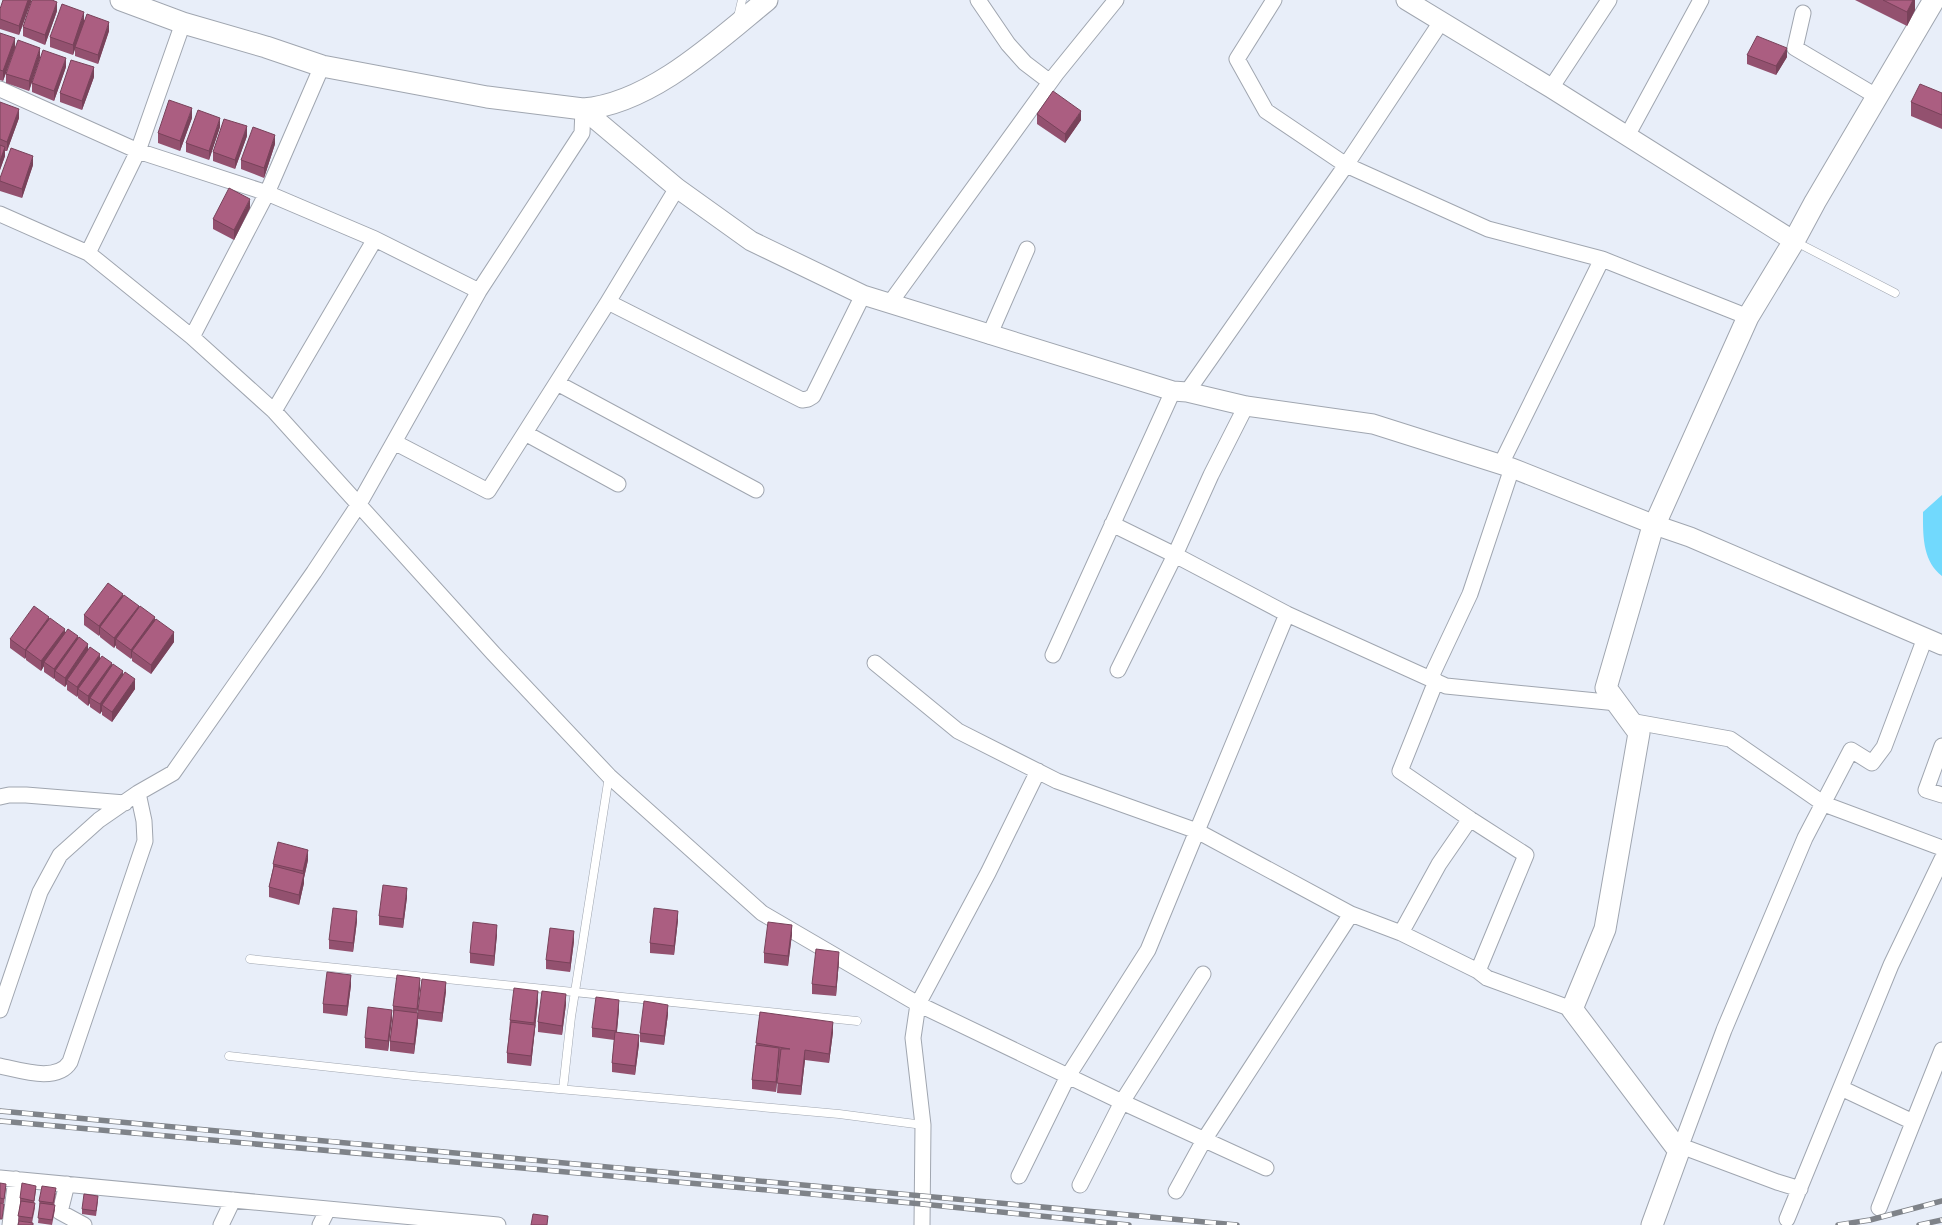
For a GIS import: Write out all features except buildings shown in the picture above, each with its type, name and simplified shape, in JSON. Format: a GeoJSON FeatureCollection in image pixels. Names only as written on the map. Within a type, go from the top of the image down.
{"type":"FeatureCollection","features":[{"type":"Feature","properties":{"kind":"main road"},"geometry":{"type":"LineString","coordinates":[[121,0],[183,23],[266,47],[322,66],[487,98],[583,109],[610,104],[650,87],[698,57],[767,0]]}},
{"type":"Feature","properties":{"kind":"main road"},"geometry":{"type":"LineString","coordinates":[[1652,1225],[1680,1148],[1572,1009],[1605,929],[1639,733],[1606,688],[1654,525],[1748,318],[1876,96],[1934,0]]}},
{"type":"Feature","properties":{"kind":"street"},"geometry":{"type":"LineString","coordinates":[[978,0],[1008,44],[1025,63],[1050,82]]}},
{"type":"Feature","properties":{"kind":"street"},"geometry":{"type":"LineString","coordinates":[[890,304],[1050,82],[1116,0]]}},
{"type":"Feature","properties":{"kind":"street"},"geometry":{"type":"LineString","coordinates":[[1274,0],[1237,59],[1266,111],[1346,166],[1488,229],[1602,259],[1748,318]]}},
{"type":"Feature","properties":{"kind":"street"},"geometry":{"type":"LineString","coordinates":[[1406,0],[1433,11],[1551,88],[1794,241]]}},
{"type":"Feature","properties":{"kind":"street"},"geometry":{"type":"LineString","coordinates":[[1551,88],[1609,0]]}},
{"type":"Feature","properties":{"kind":"street"},"geometry":{"type":"LineString","coordinates":[[1627,136],[1701,0]]}},
{"type":"Feature","properties":{"kind":"street"},"geometry":{"type":"LineString","coordinates":[[1053,655],[1112,524],[1180,392],[1346,166],[1433,11]]}},
{"type":"Feature","properties":{"kind":"street"},"geometry":{"type":"LineString","coordinates":[[1803,13],[1795,48],[1817,69],[1876,96]]}},
{"type":"Feature","properties":{"kind":"street"},"geometry":{"type":"LineString","coordinates":[[88,254],[138,151],[183,23]]}},
{"type":"Feature","properties":{"kind":"street"},"geometry":{"type":"LineString","coordinates":[[192,337],[267,193],[322,66]]}},
{"type":"Feature","properties":{"kind":"street"},"geometry":{"type":"LineString","coordinates":[[0,89],[138,151],[267,193],[375,239],[478,291]]}},
{"type":"Feature","properties":{"kind":"street"},"geometry":{"type":"LineString","coordinates":[[583,109],[677,188],[751,241],[863,295],[989,336],[1180,392],[1246,406],[1373,424],[1506,466],[1654,525],[1690,537],[1934,641],[1884,747],[1872,763],[1851,750],[1805,838],[1724,1030],[1680,1148],[1777,1182],[1800,1188]]}},
{"type":"Feature","properties":{"kind":"street"},"geometry":{"type":"LineString","coordinates":[[0,1010],[40,892],[60,855],[99,820],[138,793],[173,773],[314,572],[359,504],[478,291],[582,133],[583,109]]}},
{"type":"Feature","properties":{"kind":"street"},"geometry":{"type":"LineString","coordinates":[[394,442],[488,491],[608,302],[677,188]]}},
{"type":"Feature","properties":{"kind":"street"},"geometry":{"type":"LineString","coordinates":[[0,214],[88,254],[192,337],[274,411],[493,653],[609,776],[762,913],[918,1004],[1122,1102],[1266,1168]]}},
{"type":"Feature","properties":{"kind":"street"},"geometry":{"type":"LineString","coordinates":[[274,411],[375,239]]}},
{"type":"Feature","properties":{"kind":"street"},"geometry":{"type":"LineString","coordinates":[[989,336],[1027,249]]}},
{"type":"Feature","properties":{"kind":"street"},"geometry":{"type":"LineString","coordinates":[[1478,971],[1526,855],[1400,771],[1433,680],[1470,594],[1506,466],[1602,259]]}},
{"type":"Feature","properties":{"kind":"street"},"geometry":{"type":"LineString","coordinates":[[608,302],[802,400],[812,396],[863,295]]}},
{"type":"Feature","properties":{"kind":"street"},"geometry":{"type":"LineString","coordinates":[[557,383],[756,490]]}},
{"type":"Feature","properties":{"kind":"street"},"geometry":{"type":"LineString","coordinates":[[1118,670],[1246,406]]}},
{"type":"Feature","properties":{"kind":"street"},"geometry":{"type":"LineString","coordinates":[[525,433],[618,484]]}},
{"type":"Feature","properties":{"kind":"street"},"geometry":{"type":"LineString","coordinates":[[1112,524],[1287,614],[1446,686],[1617,703]]}},
{"type":"Feature","properties":{"kind":"street"},"geometry":{"type":"LineString","coordinates":[[1019,1176],[1068,1076],[1148,950],[1287,614]]}},
{"type":"Feature","properties":{"kind":"street"},"geometry":{"type":"LineString","coordinates":[[875,663],[958,731],[1057,781],[1197,831],[1351,914],[1401,933],[1478,971],[1487,978],[1572,1009]]}},
{"type":"Feature","properties":{"kind":"street"},"geometry":{"type":"LineString","coordinates":[[1630,721],[1730,739],[1824,804],[1941,849],[1787,1219]]}},
{"type":"Feature","properties":{"kind":"street"},"geometry":{"type":"LineString","coordinates":[[1942,746],[1926,790],[1942,795]]}},
{"type":"Feature","properties":{"kind":"street"},"geometry":{"type":"LineString","coordinates":[[922,1225],[923,1125],[913,1038],[918,1004],[988,873],[1038,771]]}},
{"type":"Feature","properties":{"kind":"street"},"geometry":{"type":"LineString","coordinates":[[0,1066],[51,1075],[61,1071],[70,1062],[145,841],[144,821],[138,793]]}},
{"type":"Feature","properties":{"kind":"street"},"geometry":{"type":"LineString","coordinates":[[0,797],[26,795],[125,802]]}},
{"type":"Feature","properties":{"kind":"street"},"geometry":{"type":"LineString","coordinates":[[1401,933],[1440,864],[1470,819]]}},
{"type":"Feature","properties":{"kind":"street"},"geometry":{"type":"LineString","coordinates":[[1176,1190],[1204,1140],[1351,914]]}},
{"type":"Feature","properties":{"kind":"street"},"geometry":{"type":"LineString","coordinates":[[1080,1185],[1122,1102],[1203,974]]}},
{"type":"Feature","properties":{"kind":"street"},"geometry":{"type":"LineString","coordinates":[[1880,1208],[1942,1050]]}},
{"type":"Feature","properties":{"kind":"street"},"geometry":{"type":"LineString","coordinates":[[1841,1088],[1913,1122]]}},
{"type":"Feature","properties":{"kind":"street"},"geometry":{"type":"LineString","coordinates":[[0,1178],[328,1209],[413,1221],[498,1225]]}},
{"type":"Feature","properties":{"kind":"street"},"geometry":{"type":"LineString","coordinates":[[10,1225],[16,1179]]}},
{"type":"Feature","properties":{"kind":"street"},"geometry":{"type":"LineString","coordinates":[[67,1184],[60,1212],[84,1225]]}},
{"type":"Feature","properties":{"kind":"street"},"geometry":{"type":"LineString","coordinates":[[220,1225],[233,1200]]}},
{"type":"Feature","properties":{"kind":"street"},"geometry":{"type":"LineString","coordinates":[[320,1225],[328,1209]]}},
{"type":"Feature","properties":{"kind":"lane"},"geometry":{"type":"LineString","coordinates":[[736,26],[742,0]]}},
{"type":"Feature","properties":{"kind":"lane"},"geometry":{"type":"LineString","coordinates":[[1794,241],[1895,293]]}},
{"type":"Feature","properties":{"kind":"lane"},"geometry":{"type":"LineString","coordinates":[[563,1089],[575,992],[609,776]]}},
{"type":"Feature","properties":{"kind":"lane"},"geometry":{"type":"LineString","coordinates":[[250,959],[857,1021]]}},
{"type":"Feature","properties":{"kind":"lane"},"geometry":{"type":"LineString","coordinates":[[228,1056],[413,1076],[830,1113],[923,1125]]}},
{"type":"Feature","properties":{"kind":"water"},"geometry":{"type":"Polygon","coordinates":[[[1942,495],[1942,576],[1935,570],[1927,555],[1923,512],[1942,495]]]}},
{"type":"Feature","properties":{"kind":"railway"},"geometry":{"type":"LineString","coordinates":[[0,1111],[1237,1225]]}},
{"type":"Feature","properties":{"kind":"railway"},"geometry":{"type":"LineString","coordinates":[[0,1121],[922,1204],[1129,1225]]}},
{"type":"Feature","properties":{"kind":"railway"},"geometry":{"type":"LineString","coordinates":[[1838,1225],[1870,1220],[1942,1201]]}},
{"type":"Feature","properties":{"kind":"railway"},"geometry":{"type":"LineString","coordinates":[[1919,1225],[1942,1220]]}}]}
